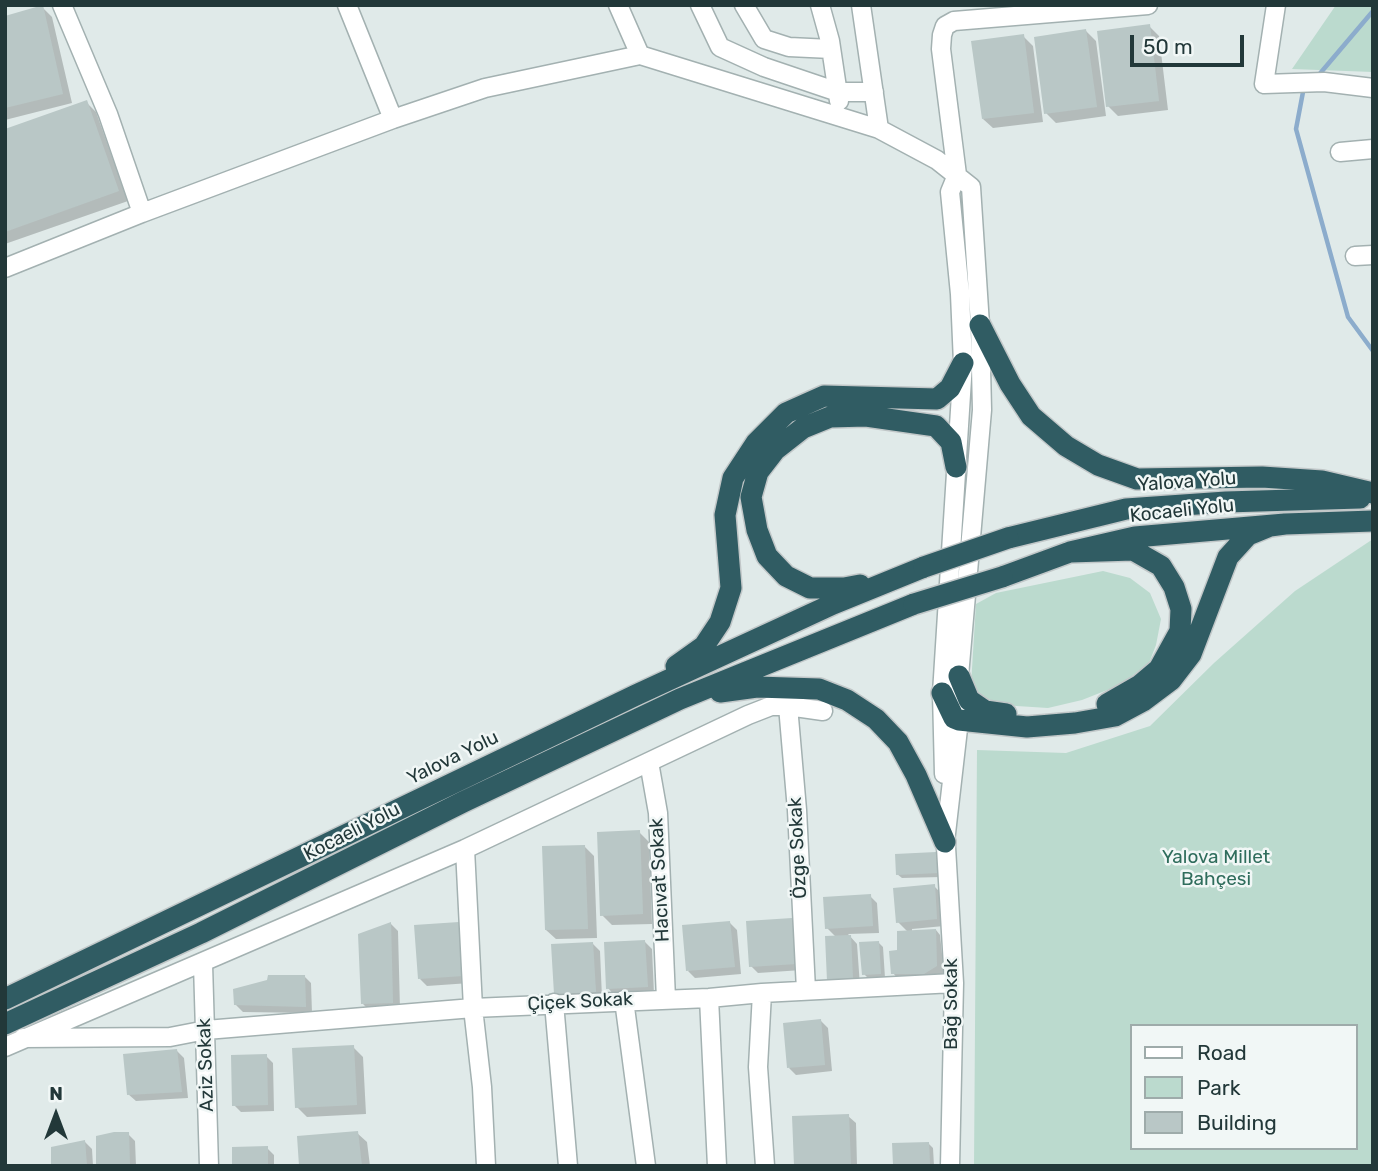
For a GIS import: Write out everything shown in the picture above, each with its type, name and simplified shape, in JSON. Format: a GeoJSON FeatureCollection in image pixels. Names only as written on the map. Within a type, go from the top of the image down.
{"type":"FeatureCollection","features":[{"type":"Feature","properties":{"kind":"highway"},"geometry":{"type":"LineString","coordinates":[[980,325],[1010,384],[1031,416],[1066,446],[1098,465],[1137,479],[1262,477],[1322,481],[1373,495]]}},
{"type":"Feature","properties":{"kind":"highway"},"geometry":{"type":"LineString","coordinates":[[636,695],[704,646],[720,622],[731,587],[725,516],[733,478],[756,443],[786,413],[824,396],[937,399],[950,388],[963,363]]}},
{"type":"Feature","properties":{"kind":"highway"},"geometry":{"type":"LineString","coordinates":[[893,579],[844,588],[810,588],[786,576],[767,556],[757,530],[751,497],[758,472],[775,450],[803,428],[830,417],[866,416],[936,426],[951,442],[956,467]]}},
{"type":"Feature","properties":{"kind":"highway","name":"Yalova Yolu"},"geometry":{"type":"LineString","coordinates":[[5,999],[636,695],[833,604],[924,566],[1008,538],[1126,509],[1373,495]]}},
{"type":"Feature","properties":{"kind":"highway","name":"Kocaeli̇ Yolu"},"geometry":{"type":"LineString","coordinates":[[5,1024],[201,933],[474,797],[680,699],[914,604],[1002,578],[1070,552],[1135,537],[1285,524],[1373,521]]}},
{"type":"Feature","properties":{"kind":"highway"},"geometry":{"type":"LineString","coordinates":[[942,693],[954,718],[959,720],[1027,727],[1115,716],[1143,701],[1171,680],[1191,653],[1228,557],[1248,535],[1270,526],[1285,524]]}},
{"type":"Feature","properties":{"kind":"highway"},"geometry":{"type":"LineString","coordinates":[[959,676],[969,700],[985,711],[1056,715],[1112,703],[1140,685],[1158,669],[1180,631],[1181,609],[1174,587],[1161,566],[1133,550],[1070,552]]}},
{"type":"Feature","properties":{"kind":"highway"},"geometry":{"type":"LineString","coordinates":[[680,699],[734,689],[787,687],[819,689],[847,700],[876,719],[898,742],[916,775],[945,842]]}},
{"type":"Feature","properties":{"kind":"street"},"geometry":{"type":"LineString","coordinates":[[62,5],[108,114],[142,213]]}},
{"type":"Feature","properties":{"kind":"street"},"geometry":{"type":"LineString","coordinates":[[346,5],[393,119]]}},
{"type":"Feature","properties":{"kind":"street"},"geometry":{"type":"LineString","coordinates":[[618,5],[640,55]]}},
{"type":"Feature","properties":{"kind":"street"},"geometry":{"type":"LineString","coordinates":[[700,5],[720,47],[764,67],[838,92],[874,92]]}},
{"type":"Feature","properties":{"kind":"street"},"geometry":{"type":"LineString","coordinates":[[744,5],[764,38],[789,47],[831,49]]}},
{"type":"Feature","properties":{"kind":"street"},"geometry":{"type":"LineString","coordinates":[[820,5],[831,49],[842,117]]}},
{"type":"Feature","properties":{"kind":"street"},"geometry":{"type":"LineString","coordinates":[[861,5],[880,129]]}},
{"type":"Feature","properties":{"kind":"street"},"geometry":{"type":"LineString","coordinates":[[945,842],[942,693],[963,363],[960,294],[950,192],[957,175],[941,49],[942,35],[946,26],[954,21],[1148,5]]}},
{"type":"Feature","properties":{"kind":"street"},"geometry":{"type":"LineString","coordinates":[[1276,5],[1264,84],[1324,82],[1373,88]]}},
{"type":"Feature","properties":{"kind":"street"},"geometry":{"type":"LineString","coordinates":[[5,268],[142,213],[393,119],[485,88],[640,55],[880,129],[937,160],[971,187],[980,325],[982,410],[959,676],[959,720],[945,842]]}},
{"type":"Feature","properties":{"kind":"street"},"geometry":{"type":"LineString","coordinates":[[1340,152],[1373,149]]}},
{"type":"Feature","properties":{"kind":"street"},"geometry":{"type":"LineString","coordinates":[[5,1047],[465,849],[748,715],[771,706],[823,711]]}},
{"type":"Feature","properties":{"kind":"street","name":"Özge Sokak"},"geometry":{"type":"LineString","coordinates":[[788,706],[797,810],[806,990]]}},
{"type":"Feature","properties":{"kind":"street","name":"Hacıvat Sokak"},"geometry":{"type":"LineString","coordinates":[[649,762],[658,813],[666,999]]}},
{"type":"Feature","properties":{"kind":"street","name":"Bağ Sokak"},"geometry":{"type":"LineString","coordinates":[[945,842],[954,983],[950,1166]]}},
{"type":"Feature","properties":{"kind":"street"},"geometry":{"type":"LineString","coordinates":[[465,849],[473,1008],[482,1087],[486,1166]]}},
{"type":"Feature","properties":{"kind":"street","name":"Aziz Sokak"},"geometry":{"type":"LineString","coordinates":[[203,964],[209,1166]]}},
{"type":"Feature","properties":{"kind":"street","name":"Çiçek Sokak"},"geometry":{"type":"LineString","coordinates":[[23,1038],[170,1037],[206,1030],[473,1008],[709,998],[954,983]]}},
{"type":"Feature","properties":{"kind":"street"},"geometry":{"type":"LineString","coordinates":[[762,993],[758,1067],[765,1166]]}},
{"type":"Feature","properties":{"kind":"street"},"geometry":{"type":"LineString","coordinates":[[709,998],[718,1166]]}},
{"type":"Feature","properties":{"kind":"street"},"geometry":{"type":"LineString","coordinates":[[624,1000],[646,1166]]}},
{"type":"Feature","properties":{"kind":"street"},"geometry":{"type":"LineString","coordinates":[[554,1003],[568,1166]]}},
{"type":"Feature","properties":{"kind":"green space"},"geometry":{"type":"Polygon","coordinates":[[[1336,5],[1373,5],[1373,72],[1292,69],[1336,5]]]}},
{"type":"Feature","properties":{"kind":"green space","name":"Yalova Millet Bahçesi"},"geometry":{"type":"Polygon","coordinates":[[[1373,539],[1373,1166],[974,1166],[977,750],[1066,753],[1150,726],[1214,663],[1295,591],[1373,539]]]}},
{"type":"Feature","properties":{"kind":"green space"},"geometry":{"type":"Polygon","coordinates":[[[1103,571],[1130,578],[1150,593],[1161,619],[1149,663],[1120,685],[1082,700],[1048,708],[1001,705],[980,695],[971,685],[976,604],[996,593],[1103,571]]]}},
{"type":"Feature","properties":{"kind":"building"},"geometry":{"type":"Polygon","coordinates":[[[43,5],[63,94],[5,108],[5,16],[43,5]]]}},
{"type":"Feature","properties":{"kind":"building"},"geometry":{"type":"Polygon","coordinates":[[[1150,24],[1159,101],[1106,107],[1097,31],[1150,24]]]}},
{"type":"Feature","properties":{"kind":"building"},"geometry":{"type":"Polygon","coordinates":[[[1086,29],[1097,107],[1044,114],[1034,37],[1086,29]]]}},
{"type":"Feature","properties":{"kind":"building"},"geometry":{"type":"Polygon","coordinates":[[[1024,34],[1034,113],[982,119],[971,41],[1024,34]]]}},
{"type":"Feature","properties":{"kind":"building"},"geometry":{"type":"Polygon","coordinates":[[[87,100],[119,191],[5,232],[5,129],[87,100]]]}},
{"type":"Feature","properties":{"kind":"building"},"geometry":{"type":"Polygon","coordinates":[[[640,830],[643,914],[600,916],[597,832],[640,830]]]}},
{"type":"Feature","properties":{"kind":"building"},"geometry":{"type":"Polygon","coordinates":[[[585,845],[588,929],[545,930],[542,846],[585,845]]]}},
{"type":"Feature","properties":{"kind":"building"},"geometry":{"type":"Polygon","coordinates":[[[936,852],[938,873],[896,875],[895,854],[936,852]]]}},
{"type":"Feature","properties":{"kind":"building"},"geometry":{"type":"Polygon","coordinates":[[[935,884],[937,919],[896,923],[893,888],[935,884]]]}},
{"type":"Feature","properties":{"kind":"building"},"geometry":{"type":"Polygon","coordinates":[[[871,894],[873,926],[825,929],[823,897],[871,894]]]}},
{"type":"Feature","properties":{"kind":"building"},"geometry":{"type":"Polygon","coordinates":[[[792,918],[796,964],[749,967],[746,921],[792,918]]]}},
{"type":"Feature","properties":{"kind":"building"},"geometry":{"type":"Polygon","coordinates":[[[730,921],[735,967],[686,971],[682,925],[730,921]]]}},
{"type":"Feature","properties":{"kind":"building"},"geometry":{"type":"Polygon","coordinates":[[[391,922],[393,1003],[361,1004],[358,934],[391,922]]]}},
{"type":"Feature","properties":{"kind":"building"},"geometry":{"type":"Polygon","coordinates":[[[459,922],[463,976],[418,979],[414,925],[459,922]]]}},
{"type":"Feature","properties":{"kind":"building"},"geometry":{"type":"Polygon","coordinates":[[[936,929],[937,966],[924,974],[891,974],[889,951],[897,950],[897,931],[936,929]]]}},
{"type":"Feature","properties":{"kind":"building"},"geometry":{"type":"Polygon","coordinates":[[[851,935],[853,979],[827,981],[825,936],[851,935]]]}},
{"type":"Feature","properties":{"kind":"building"},"geometry":{"type":"Polygon","coordinates":[[[645,940],[648,987],[606,989],[604,942],[645,940]]]}},
{"type":"Feature","properties":{"kind":"building"},"geometry":{"type":"Polygon","coordinates":[[[879,941],[881,974],[862,975],[859,942],[879,941]]]}},
{"type":"Feature","properties":{"kind":"building"},"geometry":{"type":"Polygon","coordinates":[[[593,942],[596,992],[554,994],[551,944],[593,942]]]}},
{"type":"Feature","properties":{"kind":"building"},"geometry":{"type":"Polygon","coordinates":[[[268,975],[305,975],[306,1007],[234,1005],[233,989],[267,980],[268,975]]]}},
{"type":"Feature","properties":{"kind":"building"},"geometry":{"type":"Polygon","coordinates":[[[821,1019],[825,1065],[787,1068],[783,1023],[821,1019]]]}},
{"type":"Feature","properties":{"kind":"building"},"geometry":{"type":"Polygon","coordinates":[[[354,1045],[357,1105],[295,1108],[292,1048],[354,1045]]]}},
{"type":"Feature","properties":{"kind":"building"},"geometry":{"type":"Polygon","coordinates":[[[177,1049],[182,1092],[127,1095],[123,1054],[177,1049]]]}},
{"type":"Feature","properties":{"kind":"building"},"geometry":{"type":"Polygon","coordinates":[[[267,1054],[268,1105],[232,1106],[231,1055],[267,1054]]]}},
{"type":"Feature","properties":{"kind":"building"},"geometry":{"type":"Polygon","coordinates":[[[849,1114],[851,1166],[794,1166],[792,1116],[849,1114]]]}},
{"type":"Feature","properties":{"kind":"building"},"geometry":{"type":"Polygon","coordinates":[[[358,1131],[362,1166],[299,1166],[297,1136],[358,1131]]]}},
{"type":"Feature","properties":{"kind":"building"},"geometry":{"type":"Polygon","coordinates":[[[129,1132],[130,1166],[96,1166],[96,1136],[129,1132]]]}},
{"type":"Feature","properties":{"kind":"building"},"geometry":{"type":"Polygon","coordinates":[[[85,1140],[87,1166],[51,1166],[51,1147],[85,1140]]]}},
{"type":"Feature","properties":{"kind":"building"},"geometry":{"type":"Polygon","coordinates":[[[929,1142],[930,1164],[893,1165],[892,1143],[929,1142]]]}},
{"type":"Feature","properties":{"kind":"building"},"geometry":{"type":"Polygon","coordinates":[[[268,1146],[268,1166],[232,1166],[232,1147],[268,1146]]]}},
{"type":"Feature","properties":{"kind":"waterway"},"geometry":{"type":"LineString","coordinates":[[1317,77],[1373,11]]}},
{"type":"Feature","properties":{"kind":"waterway"},"geometry":{"type":"LineString","coordinates":[[1306,88],[1296,129],[1348,317],[1373,351]]}}]}
